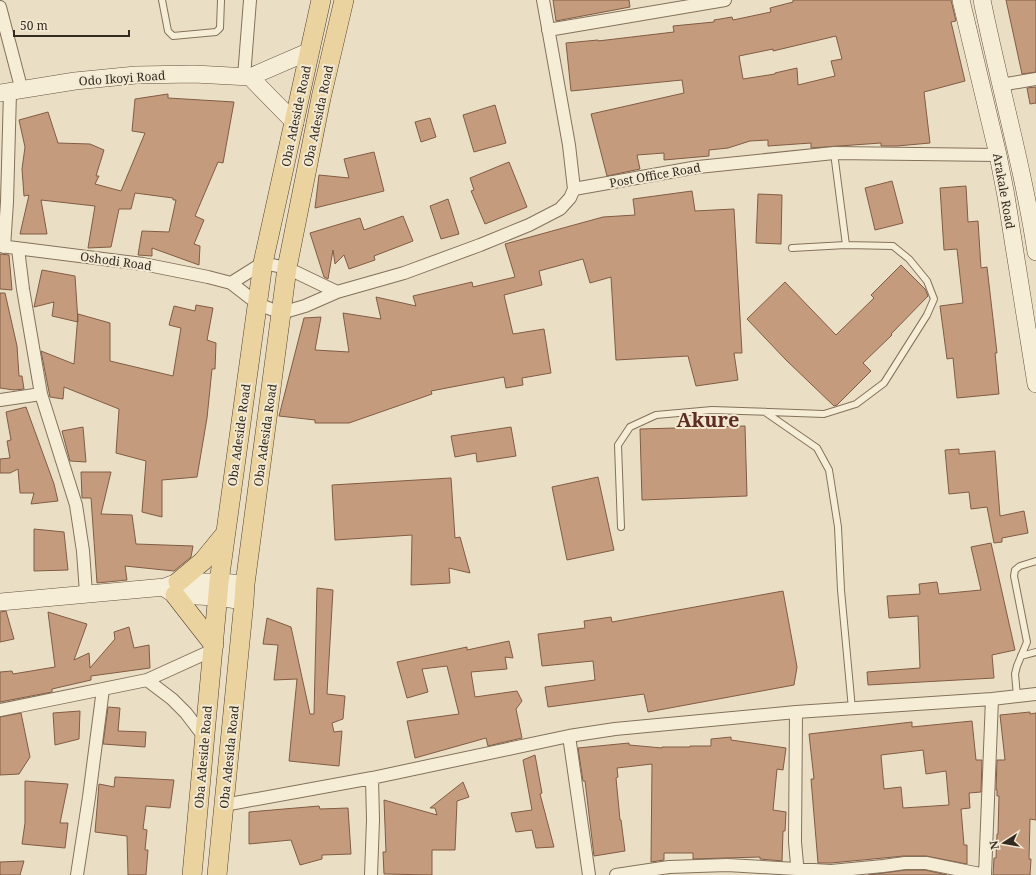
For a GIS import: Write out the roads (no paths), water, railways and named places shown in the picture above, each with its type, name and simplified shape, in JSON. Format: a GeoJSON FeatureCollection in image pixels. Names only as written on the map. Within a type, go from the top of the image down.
{"type":"FeatureCollection","features":[{"type":"Feature","properties":{"kind":"main road","name":"Oba Adeside Road"},"geometry":{"type":"LineString","coordinates":[[192,875],[218,590],[263,264],[322,0]]}},
{"type":"Feature","properties":{"kind":"main road","name":"Oba Adesida Road"},"geometry":{"type":"LineString","coordinates":[[217,875],[245,592],[287,268],[321,98],[344,0]]}},
{"type":"Feature","properties":{"kind":"main road","name":"Arakale Road"},"geometry":{"type":"LineString","coordinates":[[961,0],[998,155],[1036,384]]}},
{"type":"Feature","properties":{"kind":"main road","name":"Arakale Road"},"geometry":{"type":"LineString","coordinates":[[982,0],[1000,85],[1032,205],[1036,252]]}},
{"type":"Feature","properties":{"kind":"main road"},"geometry":{"type":"LineString","coordinates":[[295,122],[247,77],[310,51]]}},
{"type":"Feature","properties":{"kind":"main road","name":"Odo Ikoyi Road"},"geometry":{"type":"LineString","coordinates":[[11,92],[75,81],[136,75],[194,74],[247,77]]}},
{"type":"Feature","properties":{"kind":"main road"},"geometry":{"type":"LineString","coordinates":[[173,588],[203,561],[225,534]]}},
{"type":"Feature","properties":{"kind":"main road"},"geometry":{"type":"LineString","coordinates":[[173,588],[213,648]]}},
{"type":"Feature","properties":{"kind":"main road"},"geometry":{"type":"LineString","coordinates":[[0,602],[86,593],[173,588],[245,592]]}},
{"type":"Feature","properties":{"kind":"street"},"geometry":{"type":"LineString","coordinates":[[247,77],[250,0]]}},
{"type":"Feature","properties":{"kind":"street"},"geometry":{"type":"LineString","coordinates":[[337,292],[287,268],[263,264],[231,283],[258,304],[281,313],[305,306],[337,292],[404,273],[480,245],[529,225],[560,209],[570,198],[574,189],[567,138],[543,0]]}},
{"type":"Feature","properties":{"kind":"street"},"geometry":{"type":"LineString","coordinates":[[548,30],[725,0]]}},
{"type":"Feature","properties":{"kind":"street"},"geometry":{"type":"LineString","coordinates":[[0,7],[11,92],[7,202],[2,246]]}},
{"type":"Feature","properties":{"kind":"street"},"geometry":{"type":"LineString","coordinates":[[1000,85],[1036,78]]}},
{"type":"Feature","properties":{"kind":"street","name":"Post Office Road"},"geometry":{"type":"LineString","coordinates":[[574,189],[698,167],[834,153],[998,155]]}},
{"type":"Feature","properties":{"kind":"street","name":"Oshodi Road"},"geometry":{"type":"LineString","coordinates":[[2,246],[143,264],[231,283]]}},
{"type":"Feature","properties":{"kind":"street"},"geometry":{"type":"LineString","coordinates":[[18,249],[23,290],[41,394],[76,505],[83,551],[86,593]]}},
{"type":"Feature","properties":{"kind":"street"},"geometry":{"type":"LineString","coordinates":[[0,400],[41,394]]}},
{"type":"Feature","properties":{"kind":"street"},"geometry":{"type":"LineString","coordinates":[[0,710],[147,680],[213,648]]}},
{"type":"Feature","properties":{"kind":"street"},"geometry":{"type":"LineString","coordinates":[[147,680],[172,699],[190,718],[204,738]]}},
{"type":"Feature","properties":{"kind":"street"},"geometry":{"type":"LineString","coordinates":[[77,875],[103,689]]}},
{"type":"Feature","properties":{"kind":"street"},"geometry":{"type":"LineString","coordinates":[[224,805],[372,778],[569,736],[615,729],[796,712],[992,699],[1036,694]]}},
{"type":"Feature","properties":{"kind":"street"},"geometry":{"type":"LineString","coordinates":[[616,875],[669,867],[727,865],[797,872],[831,871],[926,862],[986,875],[992,699]]}},
{"type":"Feature","properties":{"kind":"street"},"geometry":{"type":"LineString","coordinates":[[796,712],[795,842],[797,872]]}},
{"type":"Feature","properties":{"kind":"street"},"geometry":{"type":"LineString","coordinates":[[569,736],[589,875]]}},
{"type":"Feature","properties":{"kind":"street"},"geometry":{"type":"LineString","coordinates":[[371,875],[373,820],[372,778]]}},
{"type":"Feature","properties":{"kind":"lane"},"geometry":{"type":"LineString","coordinates":[[162,0],[168,31],[172,36],[216,32],[220,28],[221,0]]}},
{"type":"Feature","properties":{"kind":"lane"},"geometry":{"type":"LineString","coordinates":[[834,153],[846,245]]}},
{"type":"Feature","properties":{"kind":"lane"},"geometry":{"type":"LineString","coordinates":[[621,527],[618,445],[630,427],[656,415],[712,410],[824,414],[856,404],[884,383],[927,315],[934,299],[927,281],[909,259],[894,246],[846,245],[792,248]]}},
{"type":"Feature","properties":{"kind":"lane"},"geometry":{"type":"LineString","coordinates":[[765,412],[817,448],[829,470],[838,527],[841,590],[852,709]]}},
{"type":"Feature","properties":{"kind":"lane"},"geometry":{"type":"LineString","coordinates":[[1017,696],[1015,674],[1027,642],[1014,576],[1015,570],[1020,566],[1036,560]]}},
{"type":"Feature","properties":{"kind":"lane"},"geometry":{"type":"LineString","coordinates":[[1021,656],[1036,652]]}},
{"type":"Feature","properties":{"kind":"district","name":"Akure"},"geometry":{"type":"Point","coordinates":[708,419]}}]}
